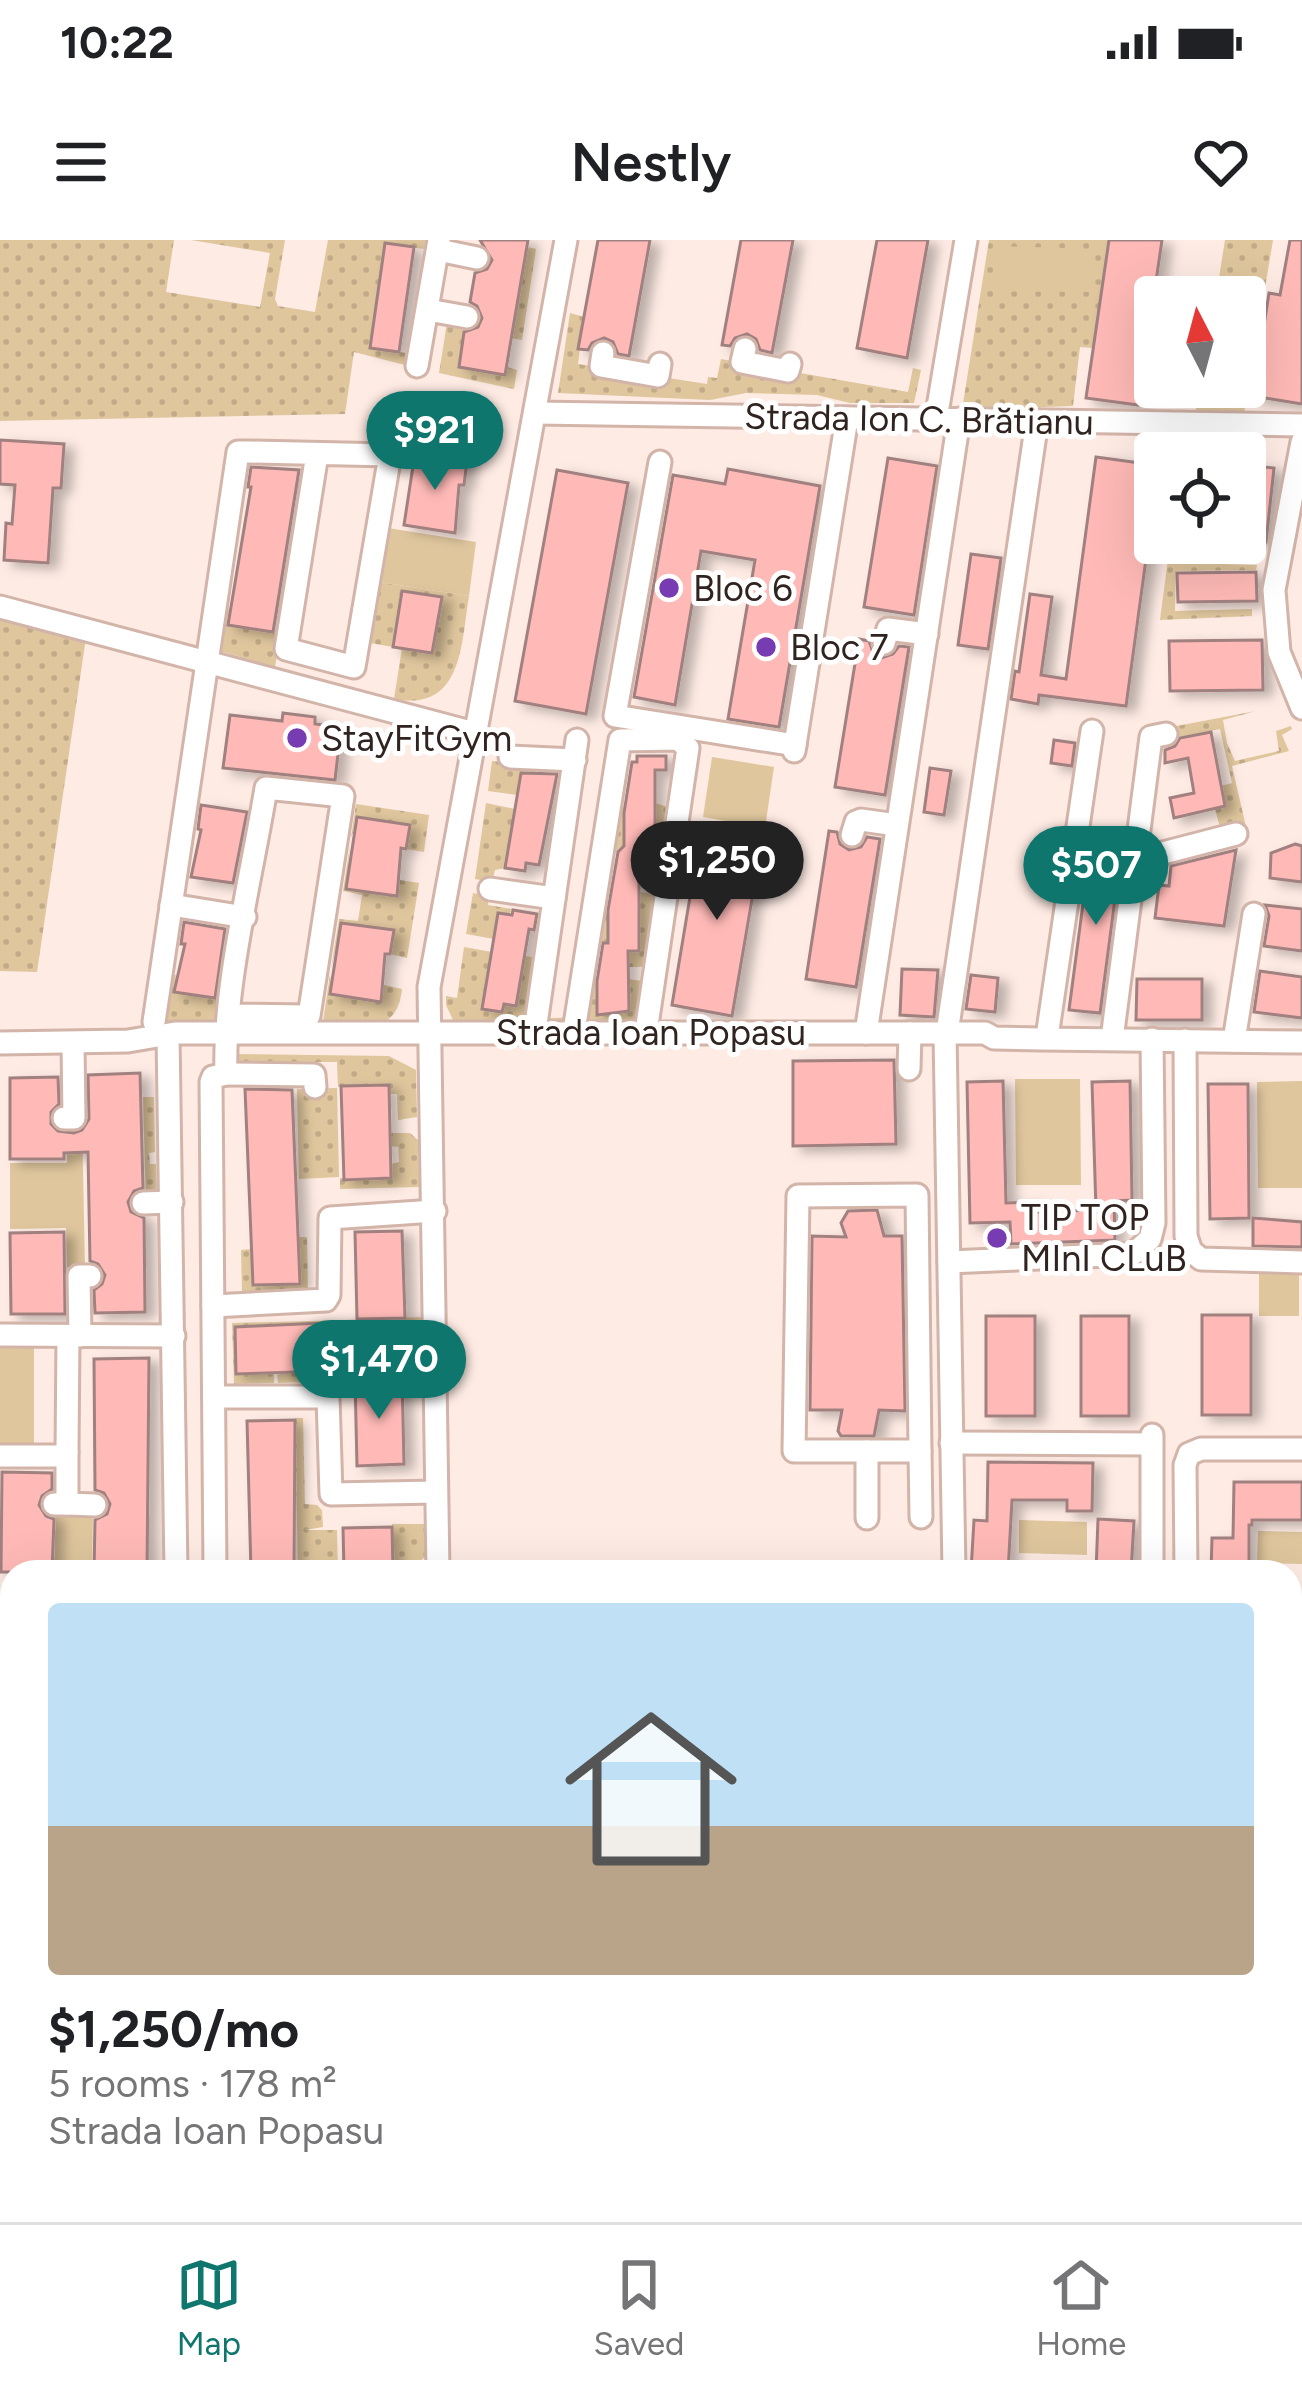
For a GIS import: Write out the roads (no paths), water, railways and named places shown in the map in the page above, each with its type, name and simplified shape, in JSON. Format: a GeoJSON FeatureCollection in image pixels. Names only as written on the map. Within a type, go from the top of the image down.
{"type":"FeatureCollection","features":[{"type":"Feature","properties":{"kind":"street"},"geometry":{"type":"LineString","coordinates":[[438,1560],[429,988],[566,240]]}},
{"type":"Feature","properties":{"kind":"street"},"geometry":{"type":"LineString","coordinates":[[866,1033],[927,634],[966,240]]}},
{"type":"Feature","properties":{"kind":"street"},"geometry":{"type":"LineString","coordinates":[[417,366],[439,245],[477,257]]}},
{"type":"Feature","properties":{"kind":"street"},"geometry":{"type":"LineString","coordinates":[[428,310],[467,317]]}},
{"type":"Feature","properties":{"kind":"street"},"geometry":{"type":"LineString","coordinates":[[745,349],[742,362],[788,371],[790,364]]}},
{"type":"Feature","properties":{"kind":"street"},"geometry":{"type":"LineString","coordinates":[[603,353],[601,367],[658,376],[660,364]]}},
{"type":"Feature","properties":{"kind":"street","name":"Strada Ion C. Brătianu"},"geometry":{"type":"LineString","coordinates":[[536,413],[1037,421],[1148,414],[1302,425]]}},
{"type":"Feature","properties":{"kind":"street"},"geometry":{"type":"LineString","coordinates":[[615,716],[795,748],[847,418]]}},
{"type":"Feature","properties":{"kind":"street"},"geometry":{"type":"LineString","coordinates":[[954,1560],[946,1033],[1037,421]]}},
{"type":"Feature","properties":{"kind":"street"},"geometry":{"type":"LineString","coordinates":[[1302,442],[1265,587],[1279,652],[1302,708]]}},
{"type":"Feature","properties":{"kind":"street"},"geometry":{"type":"LineString","coordinates":[[176,1560],[172,1202],[161,1028],[171,904],[238,452],[390,454],[354,667],[286,649],[316,454]]}},
{"type":"Feature","properties":{"kind":"street"},"geometry":{"type":"LineString","coordinates":[[574,1031],[620,740],[615,716],[659,461]]}},
{"type":"Feature","properties":{"kind":"street"},"geometry":{"type":"LineString","coordinates":[[0,607],[474,733]]}},
{"type":"Feature","properties":{"kind":"street"},"geometry":{"type":"LineString","coordinates":[[884,643],[888,629],[927,634]]}},
{"type":"Feature","properties":{"kind":"street"},"geometry":{"type":"LineString","coordinates":[[315,691],[322,658]]}},
{"type":"Feature","properties":{"kind":"street"},"geometry":{"type":"LineString","coordinates":[[1047,1037],[1092,731]]}},
{"type":"Feature","properties":{"kind":"street"},"geometry":{"type":"LineString","coordinates":[[1112,1039],[1150,737],[1166,734]]}},
{"type":"Feature","properties":{"kind":"street"},"geometry":{"type":"LineString","coordinates":[[620,740],[678,739],[688,748],[646,1031]]}},
{"type":"Feature","properties":{"kind":"street"},"geometry":{"type":"LineString","coordinates":[[510,757],[576,750],[535,1031]]}},
{"type":"Feature","properties":{"kind":"street"},"geometry":{"type":"LineString","coordinates":[[226,1074],[228,1025],[266,788],[283,782],[343,796],[309,1016],[228,1025]]}},
{"type":"Feature","properties":{"kind":"street"},"geometry":{"type":"LineString","coordinates":[[852,835],[861,820],[897,825]]}},
{"type":"Feature","properties":{"kind":"street"},"geometry":{"type":"LineString","coordinates":[[1136,860],[1236,834]]}},
{"type":"Feature","properties":{"kind":"street"},"geometry":{"type":"LineString","coordinates":[[490,889],[554,898]]}},
{"type":"Feature","properties":{"kind":"street"},"geometry":{"type":"LineString","coordinates":[[171,904],[245,917]]}},
{"type":"Feature","properties":{"kind":"street"},"geometry":{"type":"LineString","coordinates":[[1234,1041],[1254,914]]}},
{"type":"Feature","properties":{"kind":"street","name":"Strada Ioan Popasu"},"geometry":{"type":"LineString","coordinates":[[0,1043],[128,1041],[161,1028],[228,1025],[1302,1042]]}},
{"type":"Feature","properties":{"kind":"street"},"geometry":{"type":"LineString","coordinates":[[909,1069],[910,1033]]}},
{"type":"Feature","properties":{"kind":"street"},"geometry":{"type":"LineString","coordinates":[[914,1268],[1133,1254],[1150,1239],[1154,1223],[1152,1039]]}},
{"type":"Feature","properties":{"kind":"street"},"geometry":{"type":"LineString","coordinates":[[1185,1040],[1186,1236],[1190,1251],[1201,1259],[1302,1262]]}},
{"type":"Feature","properties":{"kind":"street"},"geometry":{"type":"LineString","coordinates":[[74,1043],[75,1118]]}},
{"type":"Feature","properties":{"kind":"street"},"geometry":{"type":"LineString","coordinates":[[215,1560],[211,1082],[226,1074],[314,1075],[315,1088]]}},
{"type":"Feature","properties":{"kind":"street"},"geometry":{"type":"LineString","coordinates":[[920,1451],[794,1451],[798,1196],[917,1195],[914,1268],[920,1451],[921,1517]]}},
{"type":"Feature","properties":{"kind":"street"},"geometry":{"type":"LineString","coordinates":[[143,1203],[172,1202]]}},
{"type":"Feature","properties":{"kind":"street"},"geometry":{"type":"LineString","coordinates":[[213,1306],[326,1300],[330,1218],[435,1211]]}},
{"type":"Feature","properties":{"kind":"street"},"geometry":{"type":"LineString","coordinates":[[78,1276],[61,1504],[94,1505]]}},
{"type":"Feature","properties":{"kind":"street"},"geometry":{"type":"LineString","coordinates":[[0,1336],[174,1336]]}},
{"type":"Feature","properties":{"kind":"street"},"geometry":{"type":"LineString","coordinates":[[148,1393],[173,1393]]}},
{"type":"Feature","properties":{"kind":"street"},"geometry":{"type":"LineString","coordinates":[[214,1397],[328,1397],[332,1494],[436,1492]]}},
{"type":"Feature","properties":{"kind":"street"},"geometry":{"type":"LineString","coordinates":[[952,1443],[1152,1437],[1152,1560]]}},
{"type":"Feature","properties":{"kind":"street"},"geometry":{"type":"LineString","coordinates":[[1186,1560],[1185,1465],[1189,1454],[1202,1449],[1302,1449]]}},
{"type":"Feature","properties":{"kind":"street"},"geometry":{"type":"LineString","coordinates":[[867,1451],[867,1518]]}},
{"type":"Feature","properties":{"kind":"street"},"geometry":{"type":"LineString","coordinates":[[0,1456],[67,1452]]}},
{"type":"Feature","properties":{"kind":"place","name":"Bloc 6"},"geometry":{"type":"Point","coordinates":[669,588]}},
{"type":"Feature","properties":{"kind":"place","name":"Bloc 7"},"geometry":{"type":"Point","coordinates":[766,647]}},
{"type":"Feature","properties":{"kind":"place","name":"StayFitGym"},"geometry":{"type":"Point","coordinates":[297,738]}},
{"type":"Feature","properties":{"kind":"place","name":"TIP TOP MInI CLuB"},"geometry":{"type":"Point","coordinates":[997,1238]}}]}
